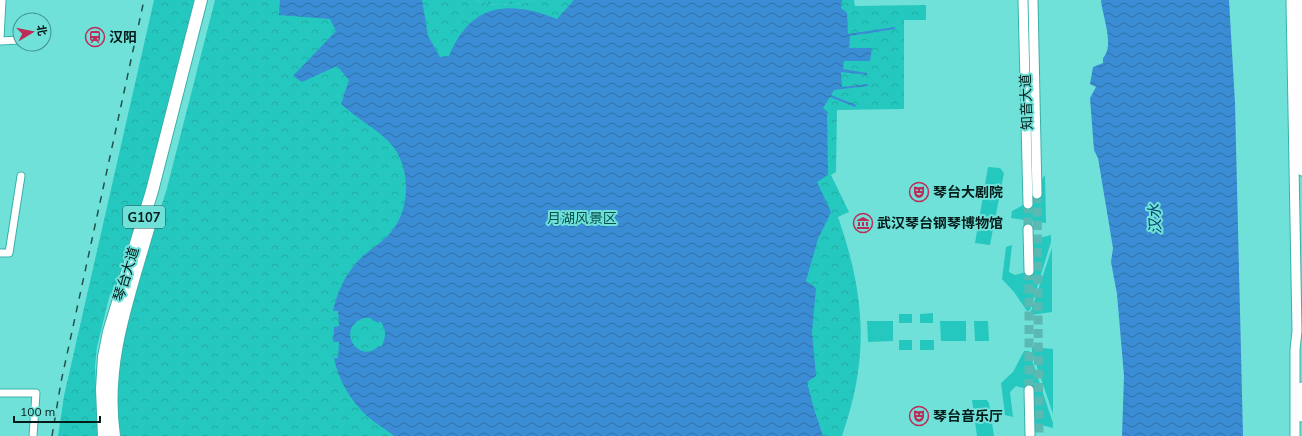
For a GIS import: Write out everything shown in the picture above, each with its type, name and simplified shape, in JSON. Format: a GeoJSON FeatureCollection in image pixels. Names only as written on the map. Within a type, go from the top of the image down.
{"type":"FeatureCollection","features":[{"type":"Feature","properties":{"kind":"highway","name":"琴台大道"},"geometry":{"type":"LineString","coordinates":[[104,436],[102,388],[104,357],[109,332],[152,191],[202,0]]}},
{"type":"Feature","properties":{"kind":"highway","name":"琴台大道"},"geometry":{"type":"LineString","coordinates":[[114,436],[112,392],[115,345],[161,185],[209,0]]}},
{"type":"Feature","properties":{"kind":"main road","name":"知音大道"},"geometry":{"type":"LineString","coordinates":[[1023,0],[1028,204]]}},
{"type":"Feature","properties":{"kind":"main road","name":"知音大道"},"geometry":{"type":"LineString","coordinates":[[1033,0],[1037,194]]}},
{"type":"Feature","properties":{"kind":"main road"},"geometry":{"type":"LineString","coordinates":[[1291,0],[1300,326],[1295,350],[1295,436]]}},
{"type":"Feature","properties":{"kind":"main road"},"geometry":{"type":"LineString","coordinates":[[1298,0],[1302,171]]}},
{"type":"Feature","properties":{"kind":"main road"},"geometry":{"type":"LineString","coordinates":[[1028,229],[1029,271]]}},
{"type":"Feature","properties":{"kind":"main road"},"geometry":{"type":"LineString","coordinates":[[1301,436],[1302,387]]}},
{"type":"Feature","properties":{"kind":"main road"},"geometry":{"type":"LineString","coordinates":[[1029,390],[1030,434]]}},
{"type":"Feature","properties":{"kind":"street"},"geometry":{"type":"LineString","coordinates":[[2,0],[0,40],[12,40]]}},
{"type":"Feature","properties":{"kind":"street"},"geometry":{"type":"LineString","coordinates":[[0,253],[9,253],[21,176]]}},
{"type":"Feature","properties":{"kind":"street"},"geometry":{"type":"LineString","coordinates":[[0,393],[36,393],[33,436]]}},
{"type":"Feature","properties":{"kind":"green space"},"geometry":{"type":"Polygon","coordinates":[[[154,0],[197,0],[117,296],[110,294],[97,347],[95,366],[98,436],[58,436],[64,396],[154,0]]]}},
{"type":"Feature","properties":{"kind":"green space","name":"月湖风景区"},"geometry":{"type":"Polygon","coordinates":[[[215,0],[475,0],[482,3],[505,5],[535,0],[854,0],[855,6],[926,5],[926,20],[904,20],[904,109],[837,110],[836,172],[831,175],[849,212],[838,217],[854,273],[859,299],[861,326],[857,379],[851,407],[842,436],[121,436],[118,415],[118,371],[127,317],[167,188],[215,0]]]}},
{"type":"Feature","properties":{"kind":"green space"},"geometry":{"type":"Polygon","coordinates":[[[475,0],[535,0],[497,5],[482,3],[475,0]]]}},
{"type":"Feature","properties":{"kind":"green space"},"geometry":{"type":"Polygon","coordinates":[[[988,167],[1000,168],[1004,173],[990,245],[975,243],[988,167]]]}},
{"type":"Feature","properties":{"kind":"green space"},"geometry":{"type":"Polygon","coordinates":[[[1045,176],[1046,223],[1011,218],[1012,211],[1028,202],[1036,194],[1043,177],[1045,176]]]}},
{"type":"Feature","properties":{"kind":"green space"},"geometry":{"type":"Polygon","coordinates":[[[1051,235],[1051,242],[1030,310],[1027,311],[1014,292],[1002,279],[1006,247],[1012,245],[1009,272],[1015,275],[1029,271],[1032,240],[1051,235]]]}},
{"type":"Feature","properties":{"kind":"green space"},"geometry":{"type":"Polygon","coordinates":[[[1052,248],[1052,312],[1031,315],[1031,311],[1052,248]]]}},
{"type":"Feature","properties":{"kind":"green space"},"geometry":{"type":"Polygon","coordinates":[[[933,313],[933,323],[920,323],[920,314],[933,313]]]}},
{"type":"Feature","properties":{"kind":"green space"},"geometry":{"type":"Polygon","coordinates":[[[899,314],[912,314],[912,323],[899,323],[899,314]]]}},
{"type":"Feature","properties":{"kind":"green space"},"geometry":{"type":"Polygon","coordinates":[[[867,321],[893,321],[893,341],[868,342],[867,321]]]}},
{"type":"Feature","properties":{"kind":"green space"},"geometry":{"type":"Polygon","coordinates":[[[940,321],[966,321],[966,341],[941,341],[940,321]]]}},
{"type":"Feature","properties":{"kind":"green space"},"geometry":{"type":"Polygon","coordinates":[[[974,321],[988,321],[989,341],[975,341],[974,321]]]}},
{"type":"Feature","properties":{"kind":"green space"},"geometry":{"type":"Polygon","coordinates":[[[899,340],[912,340],[912,350],[899,350],[899,340]]]}},
{"type":"Feature","properties":{"kind":"green space"},"geometry":{"type":"Polygon","coordinates":[[[920,340],[934,340],[934,350],[920,350],[920,340]]]}},
{"type":"Feature","properties":{"kind":"green space"},"geometry":{"type":"Polygon","coordinates":[[[1032,347],[1053,349],[1053,414],[1032,352],[1032,347]]]}},
{"type":"Feature","properties":{"kind":"green space"},"geometry":{"type":"Polygon","coordinates":[[[1024,351],[1029,351],[1053,423],[1053,428],[1033,423],[1031,390],[1016,386],[1010,392],[1013,417],[1005,415],[1001,383],[1013,372],[1024,351]]]}},
{"type":"Feature","properties":{"kind":"green space"},"geometry":{"type":"Polygon","coordinates":[[[972,400],[987,400],[989,403],[994,436],[977,436],[972,400]]]}},
{"type":"Feature","properties":{"kind":"water","name":"月湖风景区"},"geometry":{"type":"Polygon","coordinates":[[[280,0],[422,0],[428,36],[440,57],[449,56],[458,38],[468,25],[480,16],[493,10],[507,8],[523,9],[557,19],[574,0],[842,0],[841,8],[847,13],[848,34],[895,27],[895,29],[850,36],[849,48],[872,48],[870,61],[844,61],[843,69],[867,73],[867,75],[841,72],[842,87],[868,84],[868,86],[834,90],[831,95],[856,105],[855,107],[830,97],[823,108],[827,112],[828,175],[817,182],[831,212],[818,239],[806,281],[816,288],[812,332],[816,376],[807,382],[823,436],[394,436],[372,421],[355,403],[338,374],[334,358],[338,358],[339,342],[333,342],[334,327],[339,326],[338,311],[333,311],[348,273],[361,258],[391,232],[398,223],[405,200],[405,176],[398,153],[391,144],[341,104],[349,80],[337,66],[302,82],[293,76],[336,31],[330,19],[279,15],[280,0]],[[364,318],[355,323],[351,329],[350,337],[353,343],[358,349],[364,351],[371,351],[379,346],[381,347],[385,337],[385,330],[380,321],[378,323],[370,318],[364,318]]]}},
{"type":"Feature","properties":{"kind":"water","name":"汉水"},"geometry":{"type":"Polygon","coordinates":[[[1101,0],[1229,0],[1235,103],[1243,436],[1122,436],[1124,376],[1117,294],[1111,262],[1113,248],[1098,158],[1094,150],[1090,98],[1096,87],[1090,84],[1093,67],[1103,63],[1103,58],[1108,46],[1107,30],[1101,0]]]}},
{"type":"Feature","properties":{"kind":"tunnel"},"geometry":{"type":"LineString","coordinates":[[1037,194],[1039,436]]}},
{"type":"Feature","properties":{"kind":"tunnel"},"geometry":{"type":"LineString","coordinates":[[1028,204],[1028,229]]}},
{"type":"Feature","properties":{"kind":"tunnel"},"geometry":{"type":"LineString","coordinates":[[1029,271],[1029,390]]}},
{"type":"Feature","properties":{"kind":"railway"},"geometry":{"type":"LineString","coordinates":[[52,436],[61,382],[144,0]]}},
{"type":"Feature","properties":{"kind":"place","name":"汉阳"},"geometry":{"type":"Point","coordinates":[95,37]}},
{"type":"Feature","properties":{"kind":"place","name":"琴台大剧院"},"geometry":{"type":"Point","coordinates":[919,192]}},
{"type":"Feature","properties":{"kind":"place","name":"武汉琴台钢琴博物馆"},"geometry":{"type":"Point","coordinates":[863,223]}},
{"type":"Feature","properties":{"kind":"place","name":"琴台音乐厅"},"geometry":{"type":"Point","coordinates":[919,416]}}]}
